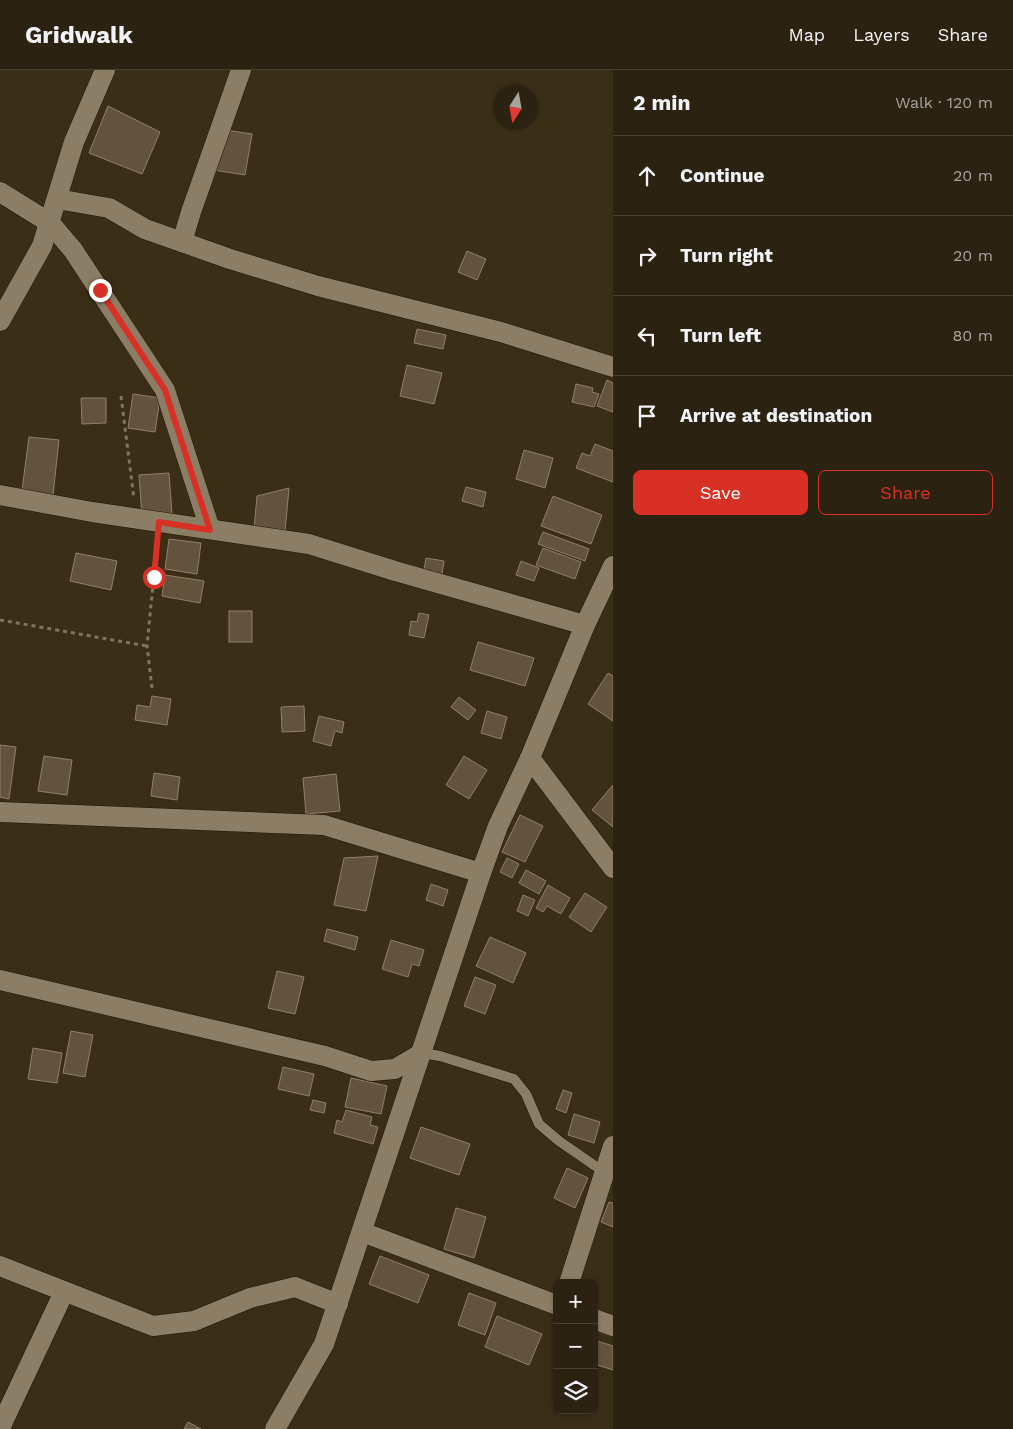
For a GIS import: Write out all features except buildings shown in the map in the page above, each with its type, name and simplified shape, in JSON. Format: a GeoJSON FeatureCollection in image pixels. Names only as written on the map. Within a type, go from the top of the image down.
{"type":"FeatureCollection","features":[{"type":"Feature","properties":{"kind":"street"},"geometry":{"type":"LineString","coordinates":[[0,321],[42,246],[74,142],[105,70]]}},
{"type":"Feature","properties":{"kind":"street"},"geometry":{"type":"LineString","coordinates":[[182,242],[241,70]]}},
{"type":"Feature","properties":{"kind":"street"},"geometry":{"type":"LineString","coordinates":[[0,192],[50,223],[73,250],[165,390],[210,530]]}},
{"type":"Feature","properties":{"kind":"street"},"geometry":{"type":"LineString","coordinates":[[57,199],[109,208],[146,230],[230,259],[318,286],[501,332],[613,367]]}},
{"type":"Feature","properties":{"kind":"street"},"geometry":{"type":"LineString","coordinates":[[0,495],[92,512],[310,544],[395,571],[585,624]]}},
{"type":"Feature","properties":{"kind":"street"},"geometry":{"type":"LineString","coordinates":[[276,1429],[324,1344],[498,826],[530,758],[585,624],[613,566]]}},
{"type":"Feature","properties":{"kind":"street"},"geometry":{"type":"LineString","coordinates":[[530,758],[613,868]]}},
{"type":"Feature","properties":{"kind":"street"},"geometry":{"type":"LineString","coordinates":[[0,812],[324,825],[481,873]]}},
{"type":"Feature","properties":{"kind":"street"},"geometry":{"type":"LineString","coordinates":[[0,980],[325,1056],[371,1071],[395,1069],[422,1053]]}},
{"type":"Feature","properties":{"kind":"street"},"geometry":{"type":"LineString","coordinates":[[570,1279],[609,1174],[613,1146]]}},
{"type":"Feature","properties":{"kind":"street"},"geometry":{"type":"LineString","coordinates":[[362,1232],[553,1304]]}},
{"type":"Feature","properties":{"kind":"street"},"geometry":{"type":"LineString","coordinates":[[0,1266],[153,1326],[194,1321],[250,1298],[295,1287],[338,1304]]}},
{"type":"Feature","properties":{"kind":"street"},"geometry":{"type":"LineString","coordinates":[[0,1428],[64,1292]]}},
{"type":"Feature","properties":{"kind":"street"},"geometry":{"type":"LineString","coordinates":[[598,1320],[613,1326]]}},
{"type":"Feature","properties":{"kind":"lane"},"geometry":{"type":"LineString","coordinates":[[422,1053],[440,1056],[514,1079],[526,1094],[539,1124],[609,1174]]}},
{"type":"Feature","properties":{"kind":"path"},"geometry":{"type":"LineString","coordinates":[[121,396],[138,519]]}},
{"type":"Feature","properties":{"kind":"path"},"geometry":{"type":"LineString","coordinates":[[152,688],[146,646],[159,522]]}},
{"type":"Feature","properties":{"kind":"path"},"geometry":{"type":"LineString","coordinates":[[0,620],[146,646]]}},
{"type":"Feature","properties":{"kind":"route"},"geometry":{"type":"LineString","coordinates":[[100,290],[165,390],[210,530],[159,522],[154,577]]}}]}
